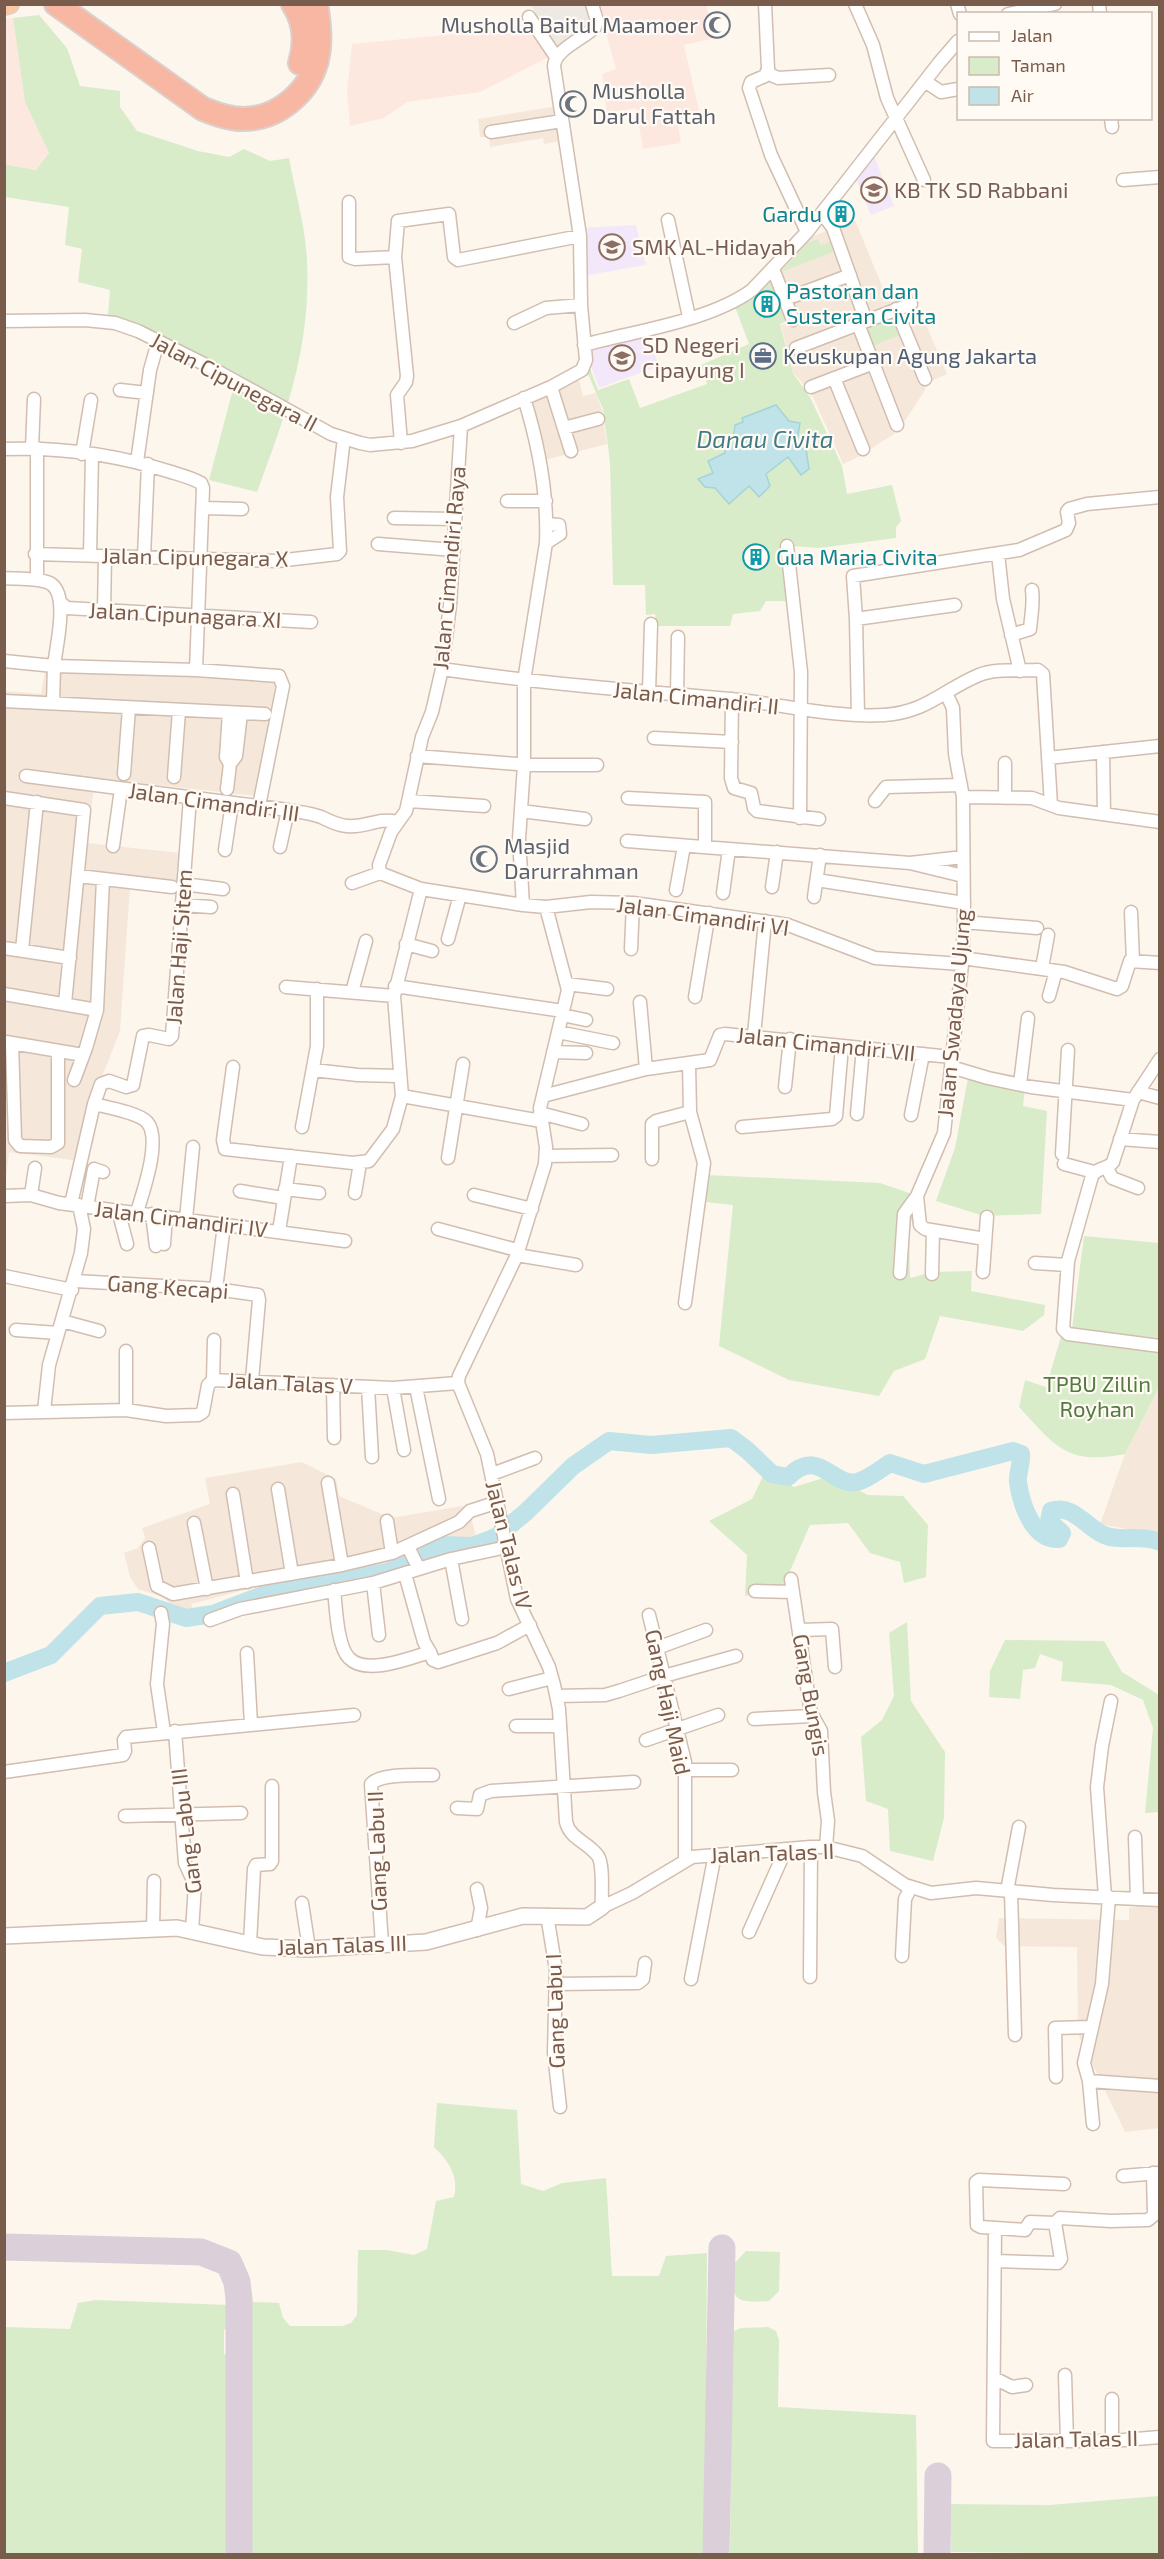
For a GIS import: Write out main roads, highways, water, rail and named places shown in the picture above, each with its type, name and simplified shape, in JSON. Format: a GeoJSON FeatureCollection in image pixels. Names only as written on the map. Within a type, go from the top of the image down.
{"type":"FeatureCollection","features":[{"type":"Feature","properties":{"kind":"highway"},"geometry":{"type":"LineString","coordinates":[[56,4],[203,109],[223,117],[243,119],[263,117],[280,109],[305,86],[318,56],[320,40],[316,4]]}},
{"type":"Feature","properties":{"kind":"highway"},"geometry":{"type":"LineString","coordinates":[[82,4],[210,95],[227,102],[243,104],[259,102],[272,96],[292,77],[299,66],[303,53],[303,27],[293,4]]}},
{"type":"Feature","properties":{"kind":"water","name":"Danau Civita"},"geometry":{"type":"Polygon","coordinates":[[[776,405],[789,421],[800,423],[796,447],[806,449],[809,469],[801,475],[788,457],[766,474],[770,486],[759,497],[749,486],[729,504],[715,488],[705,487],[698,479],[713,473],[708,461],[725,453],[724,444],[733,440],[735,425],[743,422],[742,418],[776,405]]]}},
{"type":"Feature","properties":{"kind":"waterway"},"geometry":{"type":"LineString","coordinates":[[4,1673],[51,1655],[100,1606],[138,1602],[186,1618],[213,1614],[268,1593],[387,1572],[422,1557],[441,1545],[473,1546],[496,1537],[526,1512],[573,1466],[609,1441],[651,1445],[731,1438],[772,1474],[788,1477],[808,1465],[817,1466],[848,1482],[865,1479],[890,1463],[924,1474],[1013,1451],[1021,1454],[1018,1482],[1025,1510],[1035,1527],[1050,1538],[1059,1539],[1062,1533],[1049,1521],[1051,1511],[1059,1509],[1072,1513],[1097,1531],[1110,1537],[1160,1542]]}},
{"type":"Feature","properties":{"kind":"place","name":"Musholla Baitul Maamoer"},"geometry":{"type":"Point","coordinates":[717,25]}},
{"type":"Feature","properties":{"kind":"place","name":"Musholla Darul Fattah"},"geometry":{"type":"Point","coordinates":[573,104]}},
{"type":"Feature","properties":{"kind":"place","name":"KB TK SD Rabbani"},"geometry":{"type":"Point","coordinates":[874,190]}},
{"type":"Feature","properties":{"kind":"place","name":"Gardu"},"geometry":{"type":"Point","coordinates":[841,214]}},
{"type":"Feature","properties":{"kind":"place","name":"SMK AL-Hidayah"},"geometry":{"type":"Point","coordinates":[612,247]}},
{"type":"Feature","properties":{"kind":"place","name":"Pastoran dan Susteran Civita"},"geometry":{"type":"Point","coordinates":[767,304]}},
{"type":"Feature","properties":{"kind":"place","name":"Keuskupan Agung Jakarta"},"geometry":{"type":"Point","coordinates":[763,356]}},
{"type":"Feature","properties":{"kind":"place","name":"SD Negeri Cipayung I"},"geometry":{"type":"Point","coordinates":[622,358]}},
{"type":"Feature","properties":{"kind":"place","name":"Gua Maria Civita"},"geometry":{"type":"Point","coordinates":[756,557]}},
{"type":"Feature","properties":{"kind":"place","name":"Masjid Darurrahman"},"geometry":{"type":"Point","coordinates":[484,859]}},
{"type":"Feature","properties":{"kind":"park label","name":"TPBU Zillin Royhan"},"geometry":{"type":"Point","coordinates":[1097,1396]}}]}
